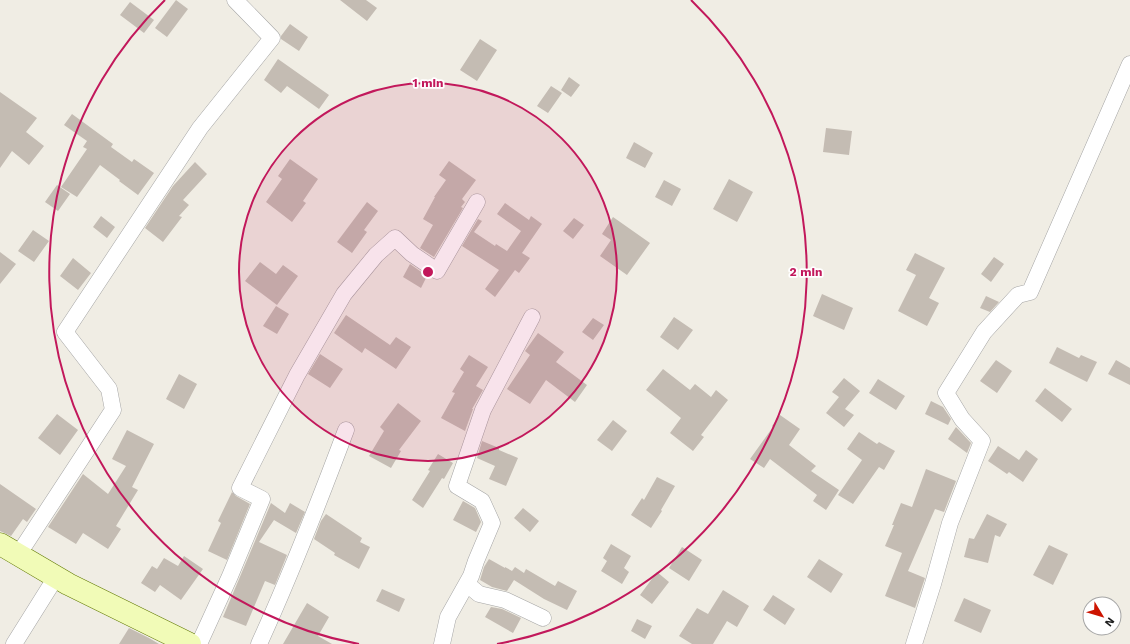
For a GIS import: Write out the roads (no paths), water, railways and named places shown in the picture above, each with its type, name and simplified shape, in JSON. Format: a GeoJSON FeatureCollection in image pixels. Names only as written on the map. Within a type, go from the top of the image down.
{"type":"FeatureCollection","features":[{"type":"Feature","properties":{"kind":"main road"},"geometry":{"type":"LineString","coordinates":[[9,550],[56,578],[167,639],[190,644]]}},
{"type":"Feature","properties":{"kind":"street"},"geometry":{"type":"LineString","coordinates":[[9,550],[112,410],[110,389],[65,332],[200,128],[272,38],[235,0]]}},
{"type":"Feature","properties":{"kind":"street"},"geometry":{"type":"LineString","coordinates":[[914,644],[950,523],[982,441],[962,419],[946,393],[984,332],[1018,295],[1030,292],[1130,64]]}},
{"type":"Feature","properties":{"kind":"street"},"geometry":{"type":"LineString","coordinates":[[199,644],[230,576],[262,499],[240,488],[298,375],[344,294],[376,255],[395,238],[412,254],[437,271],[477,202]]}},
{"type":"Feature","properties":{"kind":"street"},"geometry":{"type":"LineString","coordinates":[[442,644],[448,617],[471,576],[492,523],[482,501],[457,486],[483,410],[532,318]]}},
{"type":"Feature","properties":{"kind":"street"},"geometry":{"type":"LineString","coordinates":[[259,644],[276,607],[312,519],[346,430]]}},
{"type":"Feature","properties":{"kind":"street"},"geometry":{"type":"LineString","coordinates":[[14,644],[56,578]]}},
{"type":"Feature","properties":{"kind":"street"},"geometry":{"type":"LineString","coordinates":[[466,584],[479,594],[505,600],[543,618]]}}]}
